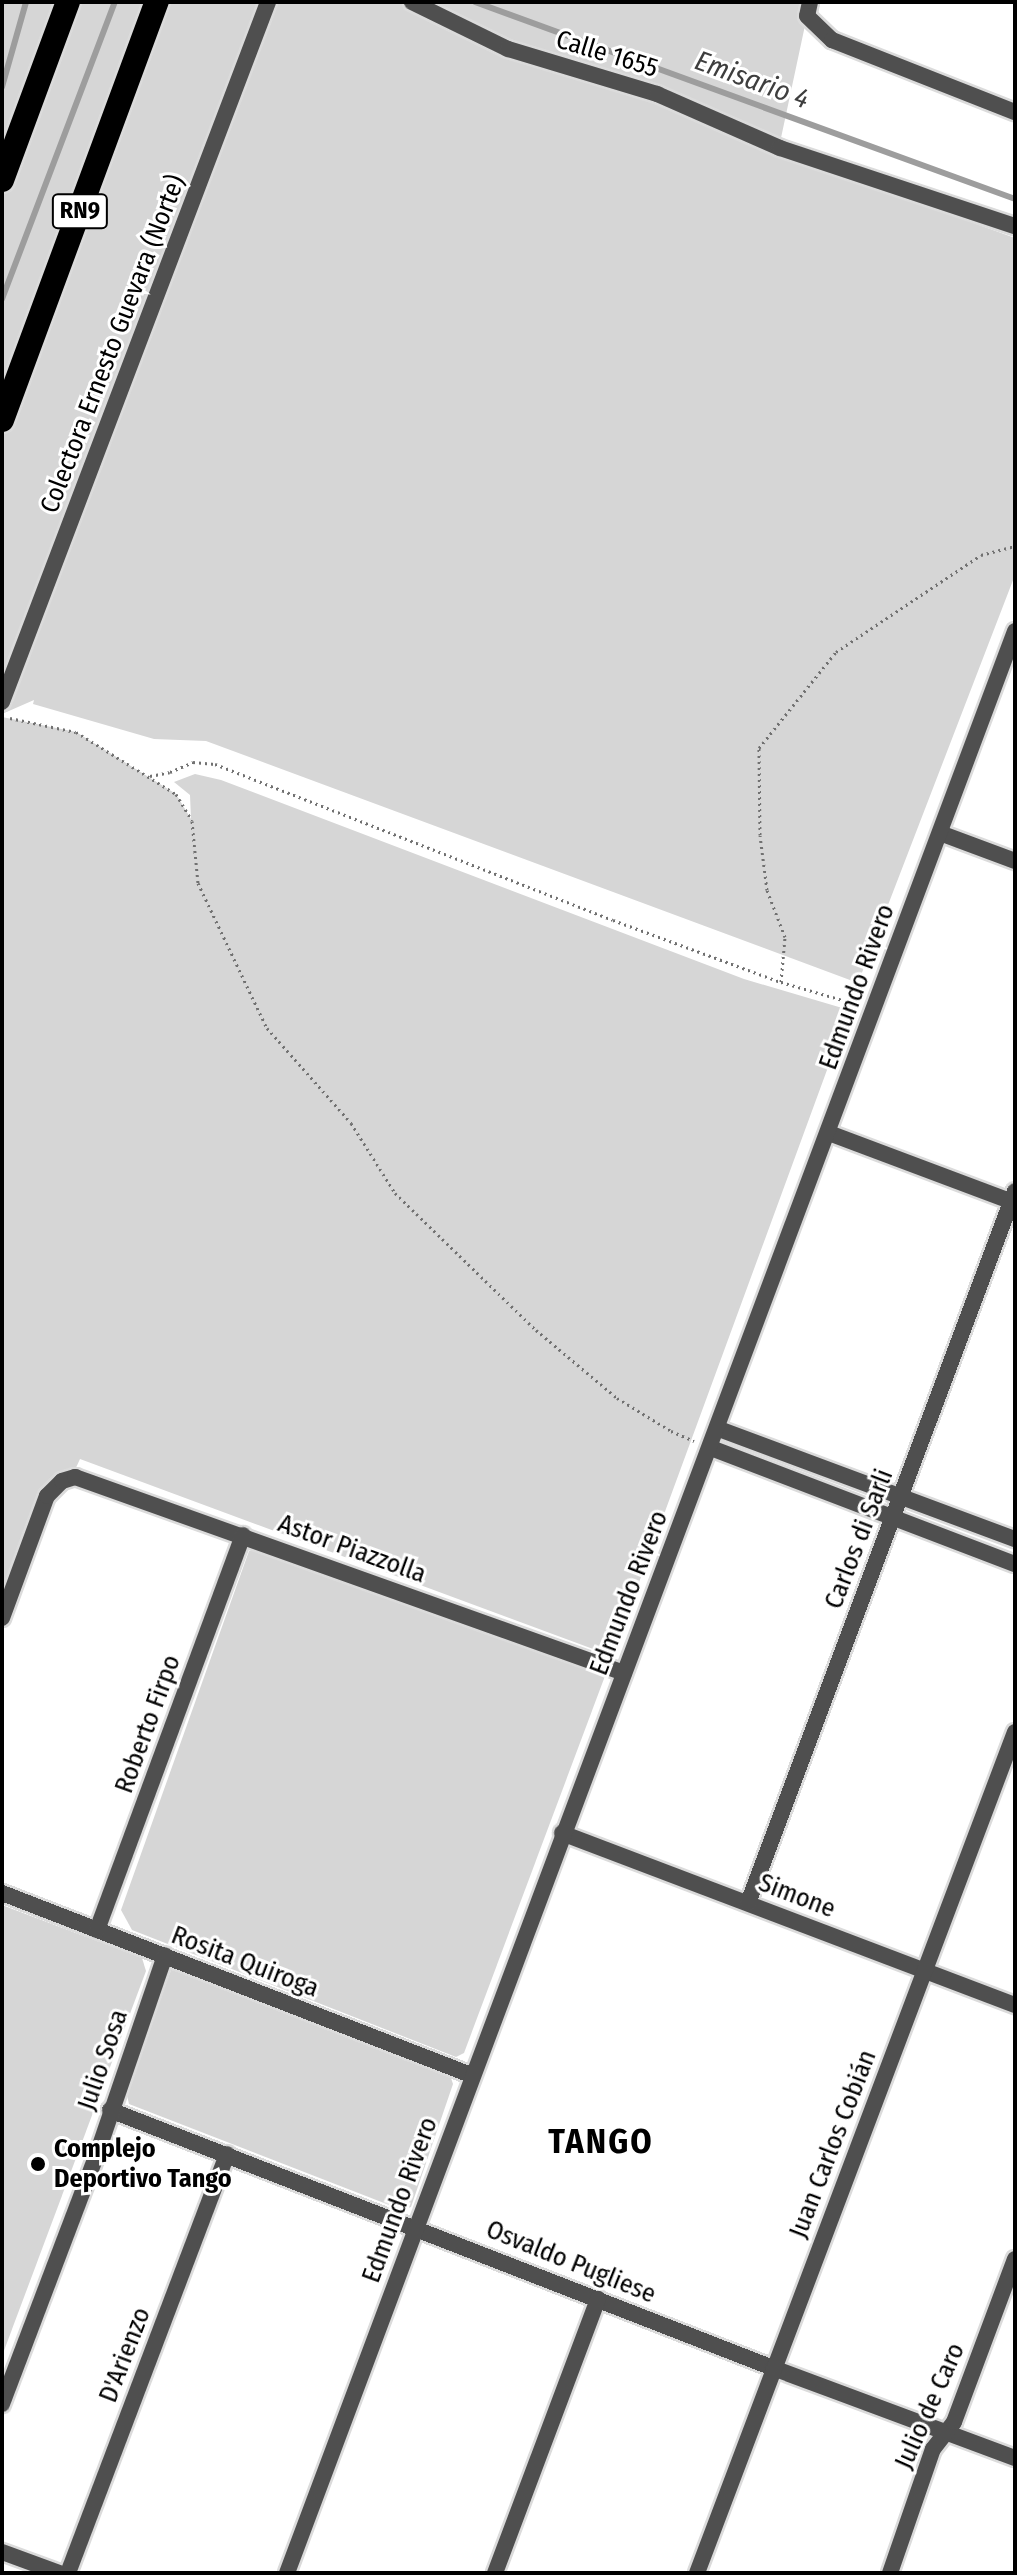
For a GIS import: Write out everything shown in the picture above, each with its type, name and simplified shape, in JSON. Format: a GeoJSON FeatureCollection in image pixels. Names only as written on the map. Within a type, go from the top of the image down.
{"type":"FeatureCollection","features":[{"type":"Feature","properties":{"kind":"highway"},"geometry":{"type":"LineString","coordinates":[[2,180],[68,2]]}},
{"type":"Feature","properties":{"kind":"highway","name":"RN9"},"geometry":{"type":"LineString","coordinates":[[2,420],[157,2]]}},
{"type":"Feature","properties":{"kind":"street","name":"Colectora Ernesto Guevara (Norte)"},"geometry":{"type":"LineString","coordinates":[[2,702],[268,2]]}},
{"type":"Feature","properties":{"kind":"street","name":"Calle 1655"},"geometry":{"type":"LineString","coordinates":[[412,2],[508,49],[657,94],[780,148],[1015,226]]}},
{"type":"Feature","properties":{"kind":"street"},"geometry":{"type":"LineString","coordinates":[[808,9],[832,40],[1015,112]]}},
{"type":"Feature","properties":{"kind":"street","name":"Edmundo Rivero"},"geometry":{"type":"LineString","coordinates":[[287,2573],[562,1833],[719,1429],[1015,631]]}},
{"type":"Feature","properties":{"kind":"street"},"geometry":{"type":"LineString","coordinates":[[940,833],[1015,861]]}},
{"type":"Feature","properties":{"kind":"street"},"geometry":{"type":"LineString","coordinates":[[829,1133],[1014,1198]]}},
{"type":"Feature","properties":{"kind":"street","name":"Carlos di Sarli"},"geometry":{"type":"LineString","coordinates":[[748,1903],[1014,1198]]}},
{"type":"Feature","properties":{"kind":"street"},"geometry":{"type":"LineString","coordinates":[[719,1429],[1015,1539]]}},
{"type":"Feature","properties":{"kind":"street"},"geometry":{"type":"LineString","coordinates":[[711,1448],[1015,1564]]}},
{"type":"Feature","properties":{"kind":"street","name":"Astor Piazzolla"},"geometry":{"type":"LineString","coordinates":[[2,1618],[47,1496],[62,1481],[84,1479],[624,1673]]}},
{"type":"Feature","properties":{"kind":"street","name":"Roberto Firpo"},"geometry":{"type":"LineString","coordinates":[[97,1930],[243,1535]]}},
{"type":"Feature","properties":{"kind":"street","name":"Juan Carlos Cobián"},"geometry":{"type":"LineString","coordinates":[[697,2573],[1015,1732]]}},
{"type":"Feature","properties":{"kind":"street","name":"Simone"},"geometry":{"type":"LineString","coordinates":[[562,1833],[1015,2005]]}},
{"type":"Feature","properties":{"kind":"street","name":"Rosita Quiroga"},"geometry":{"type":"LineString","coordinates":[[2,1893],[471,2075]]}},
{"type":"Feature","properties":{"kind":"street","name":"Julio Sosa"},"geometry":{"type":"LineString","coordinates":[[2,2404],[165,1956]]}},
{"type":"Feature","properties":{"kind":"street","name":"Osvaldo Pugliese"},"geometry":{"type":"LineString","coordinates":[[110,2110],[773,2368],[1015,2458]]}},
{"type":"Feature","properties":{"kind":"street","name":"D'Arienzo"},"geometry":{"type":"LineString","coordinates":[[68,2573],[227,2154]]}},
{"type":"Feature","properties":{"kind":"street","name":"Julio de Caro"},"geometry":{"type":"LineString","coordinates":[[890,2573],[933,2449],[954,2422],[1015,2259]]}},
{"type":"Feature","properties":{"kind":"street"},"geometry":{"type":"LineString","coordinates":[[495,2573],[598,2299]]}},
{"type":"Feature","properties":{"kind":"street"},"geometry":{"type":"LineString","coordinates":[[2,2552],[59,2573]]}},
{"type":"Feature","properties":{"kind":"path"},"geometry":{"type":"LineString","coordinates":[[781,982],[785,937],[767,890],[760,835],[759,748],[836,652],[981,555],[1015,546]]}},
{"type":"Feature","properties":{"kind":"path"},"geometry":{"type":"LineString","coordinates":[[2,717],[76,732],[176,794],[192,821],[198,883],[267,1028],[351,1123],[395,1193],[536,1330],[617,1398],[671,1431],[711,1448]]}},
{"type":"Feature","properties":{"kind":"path"},"geometry":{"type":"LineString","coordinates":[[149,776],[170,772],[193,762],[215,764],[410,842],[781,982],[850,1001],[874,1012]]}},
{"type":"Feature","properties":{"kind":"shaded area"},"geometry":{"type":"Polygon","coordinates":[[[2,2],[810,2],[778,152],[1015,238],[1015,575],[858,983],[206,741],[154,739],[33,704],[34,700],[2,714],[2,2]]]}},
{"type":"Feature","properties":{"kind":"shaded area"},"geometry":{"type":"Polygon","coordinates":[[[2,717],[76,732],[176,794],[191,819],[190,795],[174,782],[195,774],[221,780],[744,979],[849,1010],[612,1656],[80,1459],[74,1472],[58,1474],[46,1483],[2,1599],[2,717]]]}},
{"type":"Feature","properties":{"kind":"shaded area"},"geometry":{"type":"Polygon","coordinates":[[[264,1550],[592,1667],[605,1676],[464,2053],[456,2057],[132,1930],[121,1910],[249,1551],[264,1550]]]}},
{"type":"Feature","properties":{"kind":"shaded area","name":"Complejo Deportivo Tango"},"geometry":{"type":"Polygon","coordinates":[[[2,1905],[142,1958],[146,1971],[2,2356],[2,1905]]]}},
{"type":"Feature","properties":{"kind":"shaded area"},"geometry":{"type":"Polygon","coordinates":[[[180,1968],[451,2078],[453,2084],[411,2207],[402,2210],[129,2104],[126,2091],[171,1970],[180,1968]]]}},
{"type":"Feature","properties":{"kind":"waterway"},"geometry":{"type":"LineString","coordinates":[[2,87],[26,2]]}},
{"type":"Feature","properties":{"kind":"waterway"},"geometry":{"type":"LineString","coordinates":[[2,299],[115,2]]}},
{"type":"Feature","properties":{"kind":"waterway","name":"Emisario 4"},"geometry":{"type":"LineString","coordinates":[[475,2],[1015,199]]}},
{"type":"Feature","properties":{"kind":"place","name":"Complejo Deportivo Tango"},"geometry":{"type":"Point","coordinates":[38,2164]}},
{"type":"Feature","properties":{"kind":"district","name":"TANGO"},"geometry":{"type":"Point","coordinates":[601,2142]}}]}
